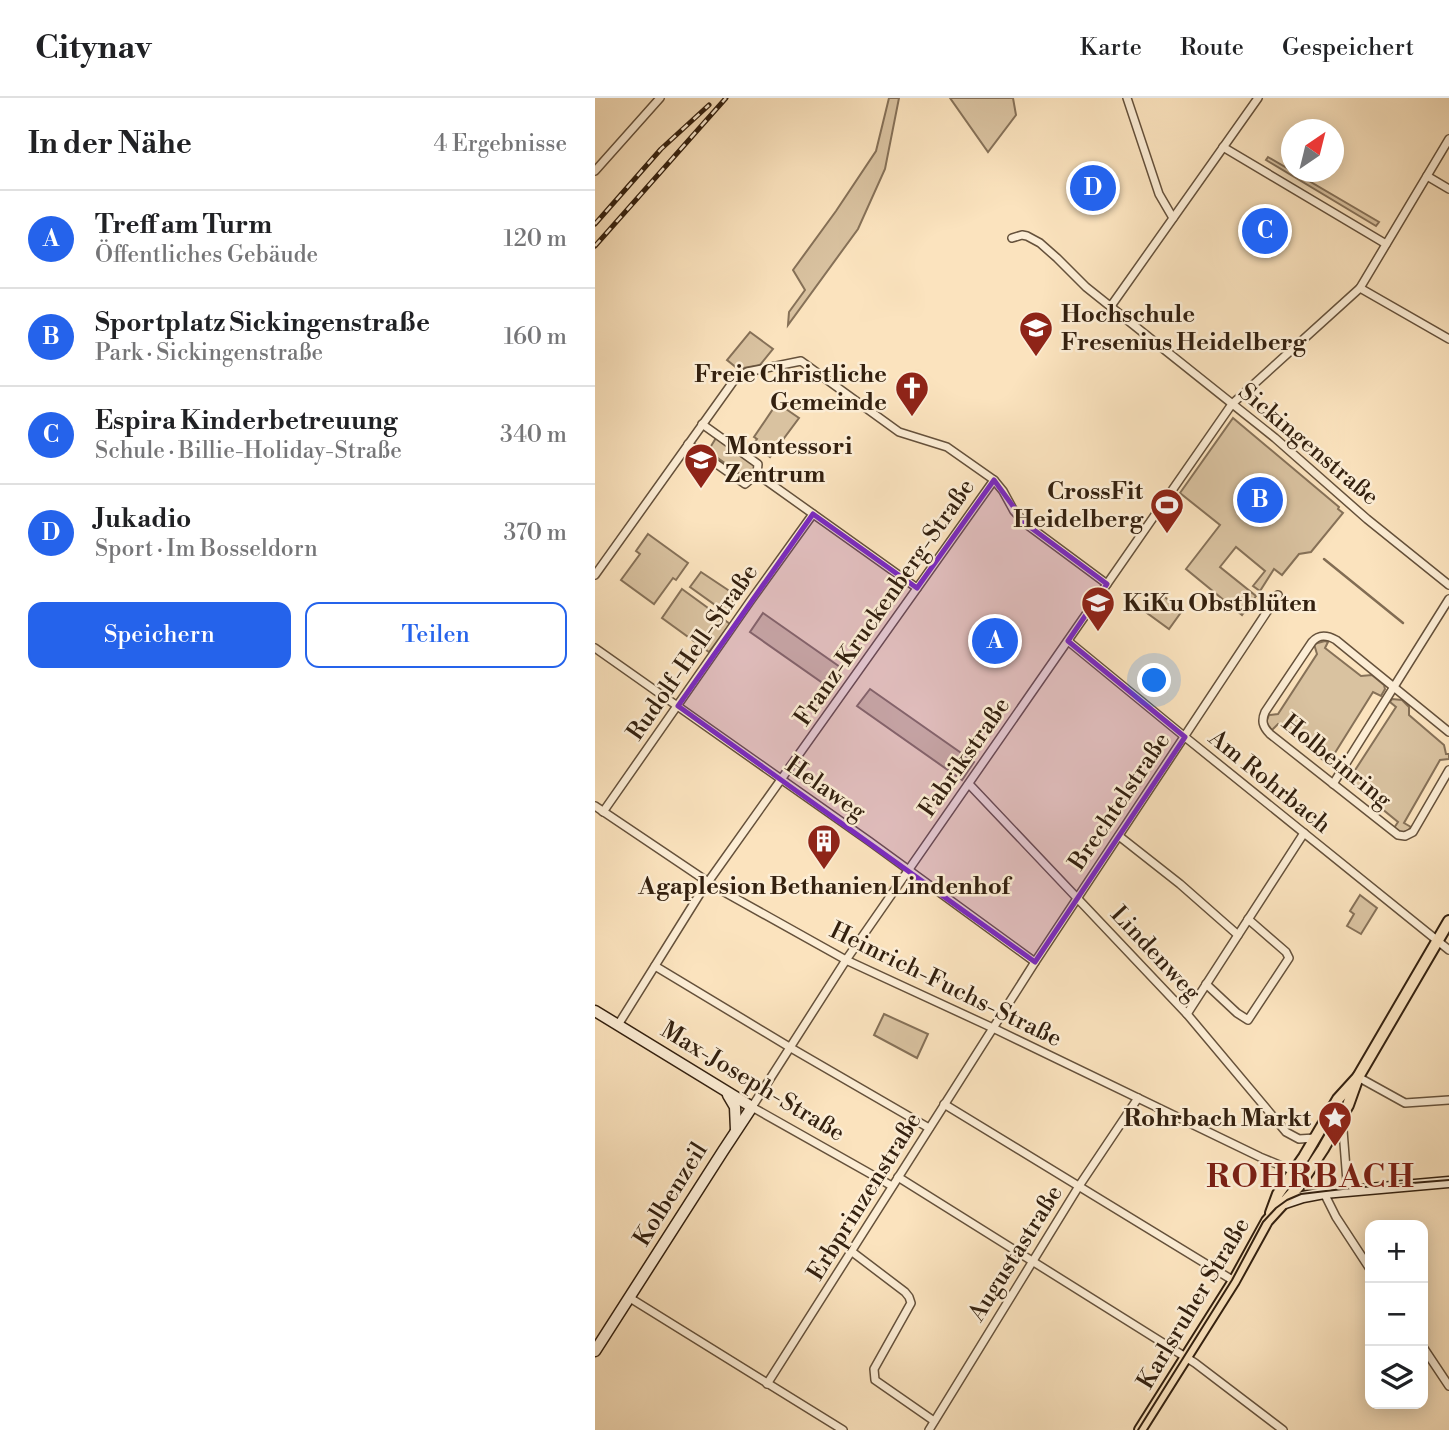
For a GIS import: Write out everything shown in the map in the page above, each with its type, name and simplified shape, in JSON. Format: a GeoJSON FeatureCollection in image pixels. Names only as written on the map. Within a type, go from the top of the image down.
{"type":"FeatureCollection","features":[{"type":"Feature","properties":{"kind":"main road"},"geometry":{"type":"LineString","coordinates":[[1267,1221],[1278,1194],[1338,1099],[1358,1077],[1449,921]]}},
{"type":"Feature","properties":{"kind":"main road","name":"Karlsruher Straße"},"geometry":{"type":"LineString","coordinates":[[1141,1429],[1234,1281],[1267,1221],[1309,1172],[1348,1105],[1358,1077]]}},
{"type":"Feature","properties":{"kind":"street"},"geometry":{"type":"LineString","coordinates":[[595,171],[660,98]]}},
{"type":"Feature","properties":{"kind":"street"},"geometry":{"type":"LineString","coordinates":[[1127,98],[1159,194],[1173,218]]}},
{"type":"Feature","properties":{"kind":"street"},"geometry":{"type":"LineString","coordinates":[[1111,306],[1258,98]]}},
{"type":"Feature","properties":{"kind":"street","name":"Fabrikstraße"},"geometry":{"type":"LineString","coordinates":[[846,960],[1232,404],[1360,288],[1449,139]]}},
{"type":"Feature","properties":{"kind":"street"},"geometry":{"type":"LineString","coordinates":[[1223,147],[1386,244]]}},
{"type":"Feature","properties":{"kind":"street"},"geometry":{"type":"LineString","coordinates":[[1427,176],[1449,189]]}},
{"type":"Feature","properties":{"kind":"street","name":"Sickingenstraße"},"geometry":{"type":"LineString","coordinates":[[1012,239],[1022,235],[1033,239],[1057,258],[1086,287],[1275,438],[1367,519],[1449,585]]}},
{"type":"Feature","properties":{"kind":"street"},"geometry":{"type":"LineString","coordinates":[[1360,288],[1449,339]]}},
{"type":"Feature","properties":{"kind":"street"},"geometry":{"type":"LineString","coordinates":[[595,575],[734,379],[747,372],[801,361],[899,432],[947,447],[994,480],[1026,524],[1107,583]]}},
{"type":"Feature","properties":{"kind":"street"},"geometry":{"type":"LineString","coordinates":[[688,444],[745,484],[757,474],[758,464],[702,424]]}},
{"type":"Feature","properties":{"kind":"street"},"geometry":{"type":"LineString","coordinates":[[757,474],[917,588]]}},
{"type":"Feature","properties":{"kind":"street","name":"Franz-Kruckenberg-Straße"},"geometry":{"type":"LineString","coordinates":[[618,1025],[708,883],[994,480]]}},
{"type":"Feature","properties":{"kind":"street","name":"Rudolf-Hell-Straße"},"geometry":{"type":"LineString","coordinates":[[604,812],[813,514]]}},
{"type":"Feature","properties":{"kind":"street","name":"Brechtelstraße"},"geometry":{"type":"LineString","coordinates":[[993,1028],[1277,595]]}},
{"type":"Feature","properties":{"kind":"street"},"geometry":{"type":"LineString","coordinates":[[1333,784],[1449,599]]}},
{"type":"Feature","properties":{"kind":"street","name":"Holbeinring"},"geometry":{"type":"LineString","coordinates":[[1449,732],[1336,640],[1324,636],[1312,642],[1265,712],[1262,721],[1265,729],[1393,833],[1405,836],[1415,829],[1449,770]]}},
{"type":"Feature","properties":{"kind":"street","name":"Am Rohrbach"},"geometry":{"type":"LineString","coordinates":[[1068,641],[1449,950]]}},
{"type":"Feature","properties":{"kind":"street","name":"Helaweg"},"geometry":{"type":"LineString","coordinates":[[595,648],[1035,962]]}},
{"type":"Feature","properties":{"kind":"street","name":"Lindenweg"},"geometry":{"type":"LineString","coordinates":[[969,784],[1187,1014],[1286,1132],[1299,1139],[1315,1138]]}},
{"type":"Feature","properties":{"kind":"street","name":"Heinrich-Fuchs-Straße"},"geometry":{"type":"LineString","coordinates":[[595,806],[708,883],[846,960],[1294,1171]]}},
{"type":"Feature","properties":{"kind":"street"},"geometry":{"type":"LineString","coordinates":[[1187,1014],[1304,833]]}},
{"type":"Feature","properties":{"kind":"street"},"geometry":{"type":"LineString","coordinates":[[1118,836],[1180,884],[1238,935]]}},
{"type":"Feature","properties":{"kind":"street"},"geometry":{"type":"LineString","coordinates":[[1206,984],[1248,1020],[1289,958],[1286,952],[1248,919]]}},
{"type":"Feature","properties":{"kind":"street","name":"Kolbenzeil"},"geometry":{"type":"LineString","coordinates":[[595,1351],[846,960]]}},
{"type":"Feature","properties":{"kind":"street"},"geometry":{"type":"LineString","coordinates":[[655,966],[929,1128]]}},
{"type":"Feature","properties":{"kind":"street","name":"Max-Joseph-Straße"},"geometry":{"type":"LineString","coordinates":[[595,1011],[726,1092],[892,1186]]}},
{"type":"Feature","properties":{"kind":"street","name":"Erbprinzenstraße"},"geometry":{"type":"LineString","coordinates":[[767,1384],[993,1028]]}},
{"type":"Feature","properties":{"kind":"street"},"geometry":{"type":"LineString","coordinates":[[1358,1077],[1405,1103],[1449,1100]]}},
{"type":"Feature","properties":{"kind":"street","name":"Kolbenzeil"},"geometry":{"type":"LineString","coordinates":[[726,1092],[735,1107],[736,1131]]}},
{"type":"Feature","properties":{"kind":"street","name":"Augustastraße"},"geometry":{"type":"LineString","coordinates":[[929,1430],[1079,1186],[1138,1098]]}},
{"type":"Feature","properties":{"kind":"street"},"geometry":{"type":"LineString","coordinates":[[944,1104],[1234,1281]]}},
{"type":"Feature","properties":{"kind":"street"},"geometry":{"type":"LineString","coordinates":[[1342,1116],[1347,1181],[1355,1190]]}},
{"type":"Feature","properties":{"kind":"street"},"geometry":{"type":"LineString","coordinates":[[898,1177],[1187,1357],[1283,1430]]}},
{"type":"Feature","properties":{"kind":"street"},"geometry":{"type":"LineString","coordinates":[[1285,1203],[1324,1193],[1449,1182]]}},
{"type":"Feature","properties":{"kind":"street"},"geometry":{"type":"LineString","coordinates":[[1324,1193],[1365,1261]]}},
{"type":"Feature","properties":{"kind":"street"},"geometry":{"type":"LineString","coordinates":[[852,1251],[905,1293],[911,1303],[874,1369],[876,1380],[934,1420]]}},
{"type":"Feature","properties":{"kind":"street"},"geometry":{"type":"LineString","coordinates":[[629,1298],[843,1430]]}},
{"type":"Feature","properties":{"kind":"street"},"geometry":{"type":"LineString","coordinates":[[1428,1355],[1449,1387]]}},
{"type":"Feature","properties":{"kind":"highlighted area"},"geometry":{"type":"Polygon","coordinates":[[[994,480],[1026,524],[1107,584],[1068,641],[1185,737],[1035,962],[678,706],[813,514],[917,588],[994,480]]]}},
{"type":"Feature","properties":{"kind":"shaded area"},"geometry":{"type":"Polygon","coordinates":[[[889,98],[899,98],[885,169],[858,229],[788,325],[789,312],[805,290],[793,270],[876,151],[889,98]]]}},
{"type":"Feature","properties":{"kind":"shaded area"},"geometry":{"type":"Polygon","coordinates":[[[950,98],[1013,98],[1016,115],[988,152],[950,98]]]}},
{"type":"Feature","properties":{"kind":"shaded area"},"geometry":{"type":"Polygon","coordinates":[[[1268,157],[1281,165],[1281,169],[1266,160],[1268,157]]]}},
{"type":"Feature","properties":{"kind":"shaded area"},"geometry":{"type":"Polygon","coordinates":[[[1303,182],[1311,182],[1379,222],[1376,226],[1303,182]]]}},
{"type":"Feature","properties":{"kind":"shaded area"},"geometry":{"type":"Polygon","coordinates":[[[750,332],[773,349],[760,365],[738,369],[727,360],[750,332]]]}},
{"type":"Feature","properties":{"kind":"shaded area"},"geometry":{"type":"Polygon","coordinates":[[[783,407],[799,418],[770,457],[753,444],[757,439],[754,437],[773,409],[783,407]]]}},
{"type":"Feature","properties":{"kind":"shaded area"},"geometry":{"type":"Polygon","coordinates":[[[1233,418],[1343,513],[1311,552],[1299,554],[1282,575],[1274,569],[1260,591],[1253,586],[1265,571],[1236,547],[1220,567],[1256,596],[1242,615],[1186,569],[1220,525],[1180,493],[1233,418]]]}},
{"type":"Feature","properties":{"kind":"shaded area"},"geometry":{"type":"Polygon","coordinates":[[[716,438],[756,466],[747,479],[708,451],[716,438]]]}},
{"type":"Feature","properties":{"kind":"shaded area"},"geometry":{"type":"Polygon","coordinates":[[[648,534],[688,563],[654,604],[621,580],[640,554],[636,551],[648,534]]]}},
{"type":"Feature","properties":{"kind":"shaded area"},"geometry":{"type":"Polygon","coordinates":[[[701,572],[737,596],[725,612],[690,587],[701,572]]]}},
{"type":"Feature","properties":{"kind":"shaded area"},"geometry":{"type":"Polygon","coordinates":[[[682,589],[730,624],[709,652],[662,618],[682,589]]]}},
{"type":"Feature","properties":{"kind":"shaded area"},"geometry":{"type":"Polygon","coordinates":[[[1161,594],[1182,611],[1169,629],[1147,613],[1161,594]]]}},
{"type":"Feature","properties":{"kind":"shaded area"},"geometry":{"type":"Polygon","coordinates":[[[763,613],[840,667],[827,686],[750,632],[763,613]]]}},
{"type":"Feature","properties":{"kind":"shaded area"},"geometry":{"type":"Polygon","coordinates":[[[1328,642],[1325,648],[1361,676],[1372,675],[1385,689],[1381,696],[1373,692],[1328,764],[1278,724],[1272,730],[1267,725],[1269,715],[1278,714],[1317,654],[1314,644],[1328,642]]]}},
{"type":"Feature","properties":{"kind":"shaded area"},"geometry":{"type":"Polygon","coordinates":[[[870,689],[974,762],[962,780],[857,706],[870,689]]]}},
{"type":"Feature","properties":{"kind":"shaded area"},"geometry":{"type":"Polygon","coordinates":[[[1392,699],[1402,700],[1409,707],[1409,715],[1444,745],[1446,754],[1449,754],[1449,759],[1440,760],[1404,823],[1411,827],[1403,832],[1394,828],[1398,822],[1348,781],[1396,707],[1390,702],[1392,699]]]}},
{"type":"Feature","properties":{"kind":"shaded area"},"geometry":{"type":"Polygon","coordinates":[[[1360,895],[1377,908],[1361,934],[1347,926],[1354,914],[1350,911],[1360,895]]]}},
{"type":"Feature","properties":{"kind":"shaded area"},"geometry":{"type":"Polygon","coordinates":[[[884,1014],[928,1034],[917,1058],[874,1035],[884,1014]]]}},
{"type":"Feature","properties":{"kind":"waterway"},"geometry":{"type":"LineString","coordinates":[[1324,559],[1403,623]]}},
{"type":"Feature","properties":{"kind":"tram line"},"geometry":{"type":"LineString","coordinates":[[1138,1430],[1232,1280],[1263,1222],[1276,1208],[1301,1194],[1449,1180]]}},
{"type":"Feature","properties":{"kind":"railway"},"geometry":{"type":"LineString","coordinates":[[595,246],[726,98]]}},
{"type":"Feature","properties":{"kind":"railway"},"geometry":{"type":"LineString","coordinates":[[595,224],[661,149],[709,105]]}},
{"type":"Feature","properties":{"kind":"place","name":"Jukadio"},"geometry":{"type":"Point","coordinates":[1093,188]}},
{"type":"Feature","properties":{"kind":"place","name":"Espira Kinderbetreuung"},"geometry":{"type":"Point","coordinates":[1265,231]}},
{"type":"Feature","properties":{"kind":"place","name":"Hochschule Fresenius Heidelberg"},"geometry":{"type":"Point","coordinates":[1036,358]}},
{"type":"Feature","properties":{"kind":"place","name":"Freie Christliche Gemeinde"},"geometry":{"type":"Point","coordinates":[912,418]}},
{"type":"Feature","properties":{"kind":"place","name":"Montessori Zentrum"},"geometry":{"type":"Point","coordinates":[701,490]}},
{"type":"Feature","properties":{"kind":"place","name":"Sportplatz Sickingenstraße"},"geometry":{"type":"Point","coordinates":[1260,500]}},
{"type":"Feature","properties":{"kind":"place","name":"CrossFit Heidelberg"},"geometry":{"type":"Point","coordinates":[1167,535]}},
{"type":"Feature","properties":{"kind":"place","name":"KiKu Obstblüten"},"geometry":{"type":"Point","coordinates":[1098,633]}},
{"type":"Feature","properties":{"kind":"place","name":"Treff am Turm"},"geometry":{"type":"Point","coordinates":[995,641]}},
{"type":"Feature","properties":{"kind":"place","name":"Agaplesion Bethanien Lindenhof"},"geometry":{"type":"Point","coordinates":[824,871]}},
{"type":"Feature","properties":{"kind":"place","name":"Rohrbach Markt"},"geometry":{"type":"Point","coordinates":[1335,1148]}},
{"type":"Feature","properties":{"kind":"district","name":"ROHRBACH"},"geometry":{"type":"Point","coordinates":[1311,1176]}}]}
